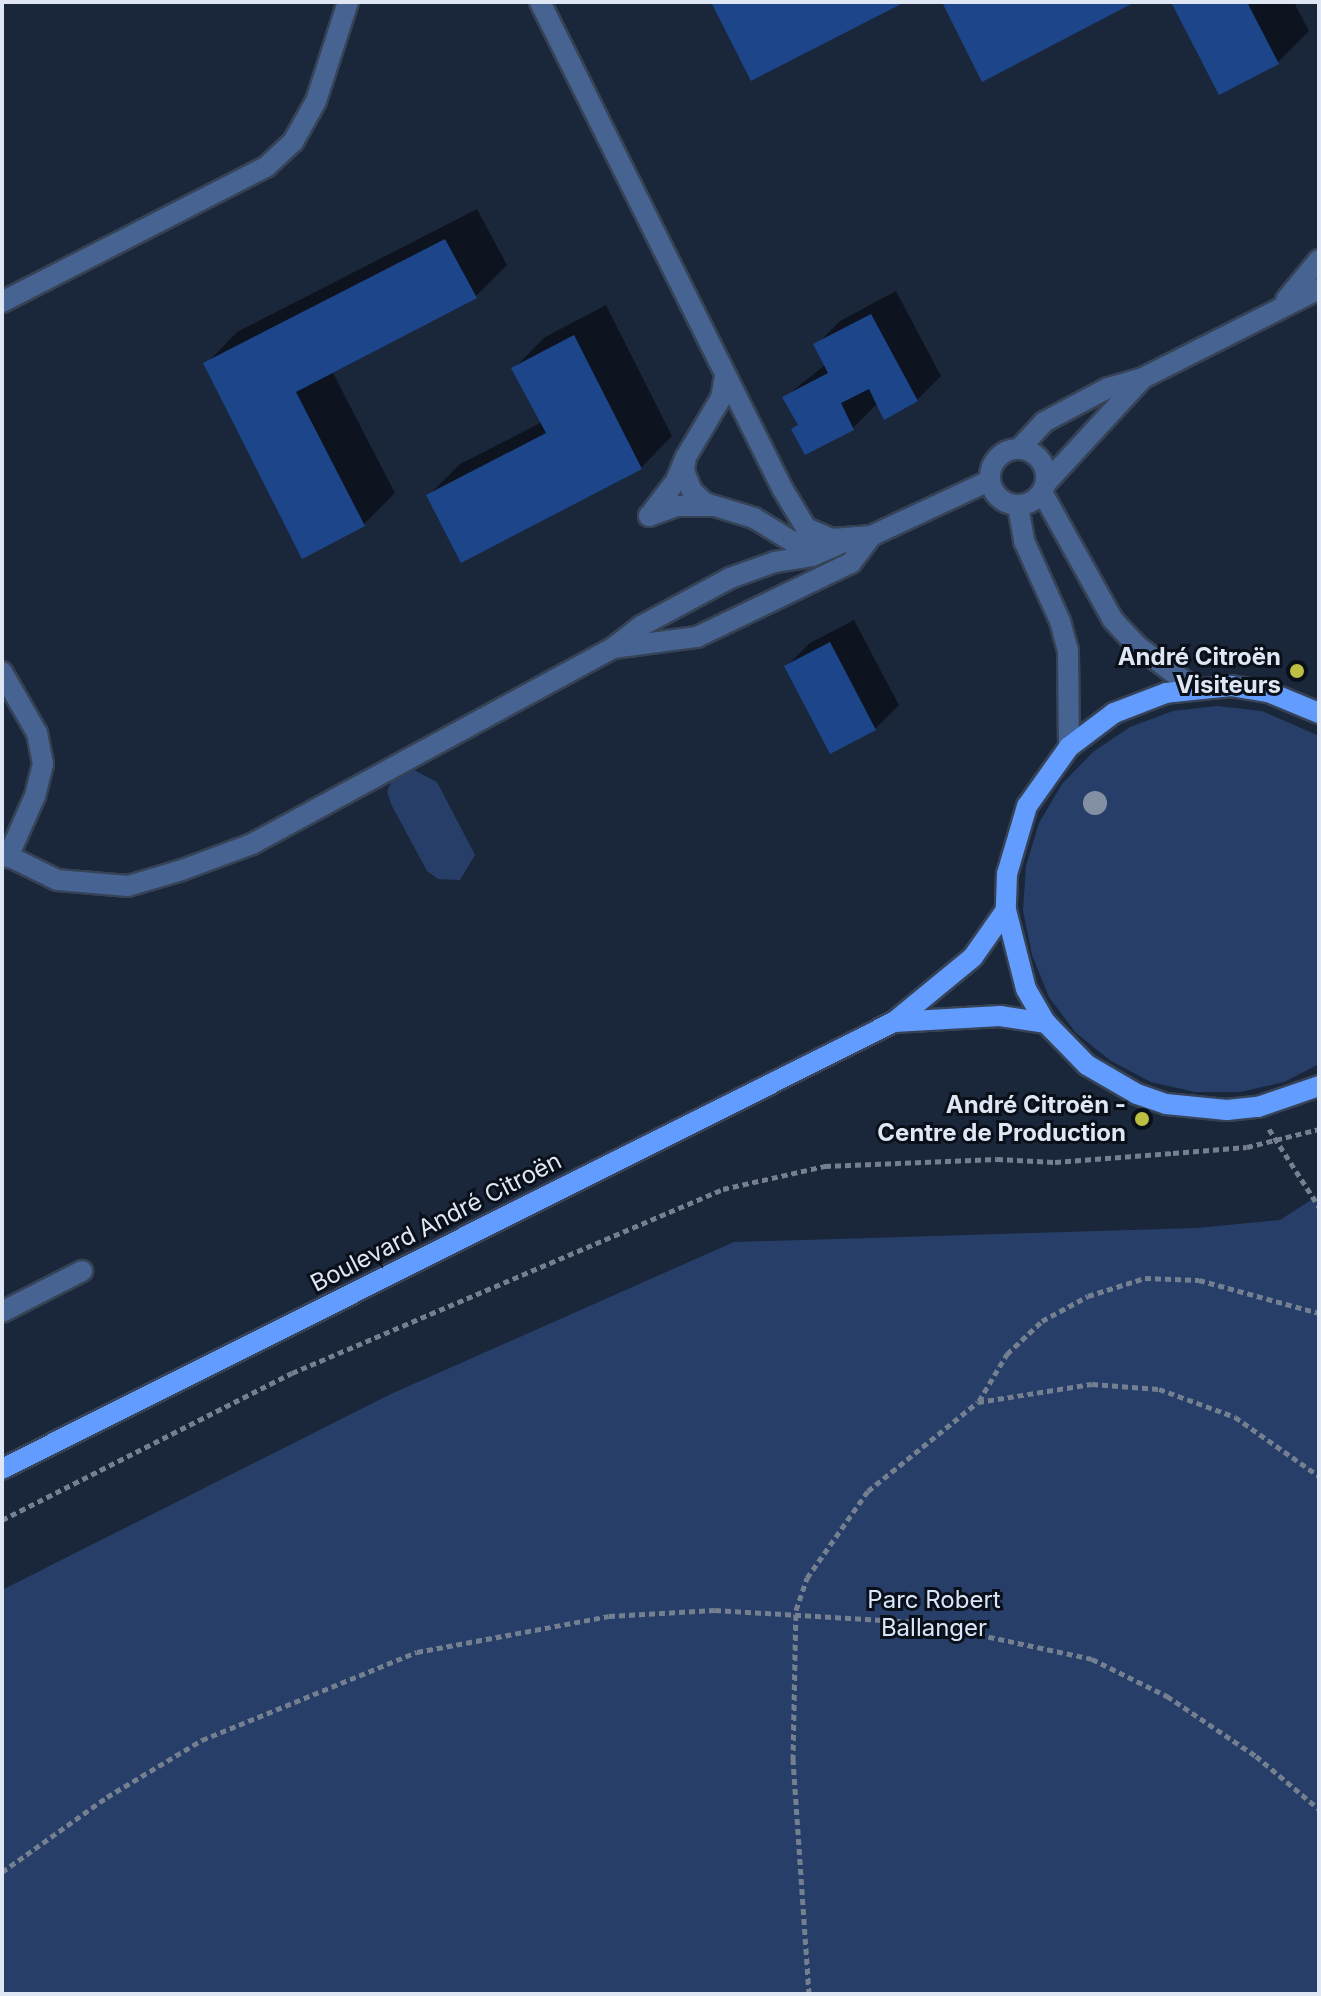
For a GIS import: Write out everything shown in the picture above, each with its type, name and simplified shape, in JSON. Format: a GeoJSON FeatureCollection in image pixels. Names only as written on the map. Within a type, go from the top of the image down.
{"type":"FeatureCollection","features":[{"type":"Feature","properties":{"kind":"main road"},"geometry":{"type":"LineString","coordinates":[[1319,713],[1268,692],[1194,688],[1127,707],[1069,747],[1027,806],[1007,874],[1006,910],[1026,989],[1046,1023],[1087,1065],[1137,1094],[1196,1110],[1258,1107],[1319,1086]]}},
{"type":"Feature","properties":{"kind":"main road","name":"Boulevard André Citroën"},"geometry":{"type":"LineString","coordinates":[[2,1469],[894,1022],[973,957],[1006,910]]}},
{"type":"Feature","properties":{"kind":"main road","name":"Boulevard André Citroën"},"geometry":{"type":"LineString","coordinates":[[894,1022],[1000,1016],[1046,1023]]}},
{"type":"Feature","properties":{"kind":"lane"},"geometry":{"type":"LineString","coordinates":[[2,302],[266,167],[293,142],[316,101],[348,2]]}},
{"type":"Feature","properties":{"kind":"lane"},"geometry":{"type":"LineString","coordinates":[[540,2],[725,376],[806,528],[832,539]]}},
{"type":"Feature","properties":{"kind":"lane"},"geometry":{"type":"LineString","coordinates":[[1281,306],[1319,260]]}},
{"type":"Feature","properties":{"kind":"lane"},"geometry":{"type":"LineString","coordinates":[[1143,378],[1044,488],[1018,506],[1003,502],[989,481],[993,462],[1019,449],[1044,422],[1108,388],[1143,378],[1319,289]]}},
{"type":"Feature","properties":{"kind":"lane"},"geometry":{"type":"LineString","coordinates":[[725,376],[721,398],[686,457],[676,481],[649,516],[677,506],[713,506],[754,518],[793,542],[863,536]]}},
{"type":"Feature","properties":{"kind":"lane"},"geometry":{"type":"LineString","coordinates":[[1019,449],[1043,464],[1044,488],[1113,620],[1136,645],[1194,688]]}},
{"type":"Feature","properties":{"kind":"lane"},"geometry":{"type":"LineString","coordinates":[[686,457],[684,471],[692,491],[713,506]]}},
{"type":"Feature","properties":{"kind":"lane"},"geometry":{"type":"LineString","coordinates":[[2,672],[37,733],[43,764],[35,796],[5,855],[57,880],[128,886],[252,844],[613,648],[641,626],[730,578],[812,556],[989,481]]}},
{"type":"Feature","properties":{"kind":"lane"},"geometry":{"type":"LineString","coordinates":[[1018,506],[1024,541],[1060,621],[1068,651],[1069,747]]}},
{"type":"Feature","properties":{"kind":"lane"},"geometry":{"type":"LineString","coordinates":[[613,648],[697,637],[851,563],[863,536]]}},
{"type":"Feature","properties":{"kind":"lane"},"geometry":{"type":"LineString","coordinates":[[2,1312],[82,1271]]}},
{"type":"Feature","properties":{"kind":"path"},"geometry":{"type":"LineString","coordinates":[[1258,1107],[1276,1142],[1319,1207]]}},
{"type":"Feature","properties":{"kind":"path"},"geometry":{"type":"LineString","coordinates":[[2,1520],[292,1373],[723,1189],[825,1166],[997,1159],[1055,1162],[1276,1142],[1319,1129]]}},
{"type":"Feature","properties":{"kind":"path"},"geometry":{"type":"LineString","coordinates":[[809,1994],[793,1760],[796,1610],[807,1578],[868,1491],[978,1402],[1007,1354],[1042,1321],[1088,1296],[1145,1278],[1199,1280],[1319,1313]]}},
{"type":"Feature","properties":{"kind":"path"},"geometry":{"type":"LineString","coordinates":[[978,1402],[1092,1384],[1159,1389],[1235,1417],[1319,1476]]}},
{"type":"Feature","properties":{"kind":"path"},"geometry":{"type":"LineString","coordinates":[[2,1872],[107,1797],[202,1740],[417,1652],[609,1616],[796,1610],[920,1622],[1092,1659],[1167,1696],[1256,1756],[1319,1809]]}},
{"type":"Feature","properties":{"kind":"green space"},"geometry":{"type":"Polygon","coordinates":[[[1217,706],[1262,711],[1319,736],[1319,1064],[1284,1082],[1240,1092],[1195,1092],[1151,1082],[1111,1061],[1076,1033],[1049,997],[1032,955],[1023,911],[1026,866],[1039,823],[1062,784],[1093,752],[1130,727],[1173,711],[1217,706]]]}},
{"type":"Feature","properties":{"kind":"green space"},"geometry":{"type":"Polygon","coordinates":[[[414,770],[437,782],[475,855],[460,880],[438,879],[427,871],[392,806],[387,792],[392,779],[414,770]]]}},
{"type":"Feature","properties":{"kind":"green space","name":"Parc Robert Ballanger"},"geometry":{"type":"Polygon","coordinates":[[[1319,1195],[1319,1994],[2,1994],[2,1590],[391,1394],[734,1242],[1197,1228],[1280,1220],[1319,1195]]]}},
{"type":"Feature","properties":{"kind":"building"},"geometry":{"type":"Polygon","coordinates":[[[711,2],[905,2],[751,81],[711,2]]]}},
{"type":"Feature","properties":{"kind":"building"},"geometry":{"type":"Polygon","coordinates":[[[942,2],[1135,2],[982,82],[942,2]]]}},
{"type":"Feature","properties":{"kind":"building"},"geometry":{"type":"Polygon","coordinates":[[[1171,2],[1247,2],[1279,64],[1219,95],[1171,2]]]}},
{"type":"Feature","properties":{"kind":"building"},"geometry":{"type":"Polygon","coordinates":[[[445,239],[477,298],[296,392],[365,526],[302,559],[203,363],[445,239]]]}},
{"type":"Feature","properties":{"kind":"building"},"geometry":{"type":"Polygon","coordinates":[[[871,314],[918,401],[884,420],[869,389],[841,403],[854,430],[805,455],[791,429],[798,425],[782,397],[828,373],[813,344],[871,314]]]}},
{"type":"Feature","properties":{"kind":"building"},"geometry":{"type":"Polygon","coordinates":[[[574,335],[642,469],[461,563],[426,495],[546,433],[511,368],[574,335]]]}},
{"type":"Feature","properties":{"kind":"building"},"geometry":{"type":"Polygon","coordinates":[[[830,642],[876,730],[830,754],[784,666],[830,642]]]}},
{"type":"Feature","properties":{"kind":"place","name":"André Citroën Visiteurs"},"geometry":{"type":"Point","coordinates":[1297,671]}},
{"type":"Feature","properties":{"kind":"place","name":"André Citroën - Centre de Production"},"geometry":{"type":"Point","coordinates":[1142,1119]}}]}
